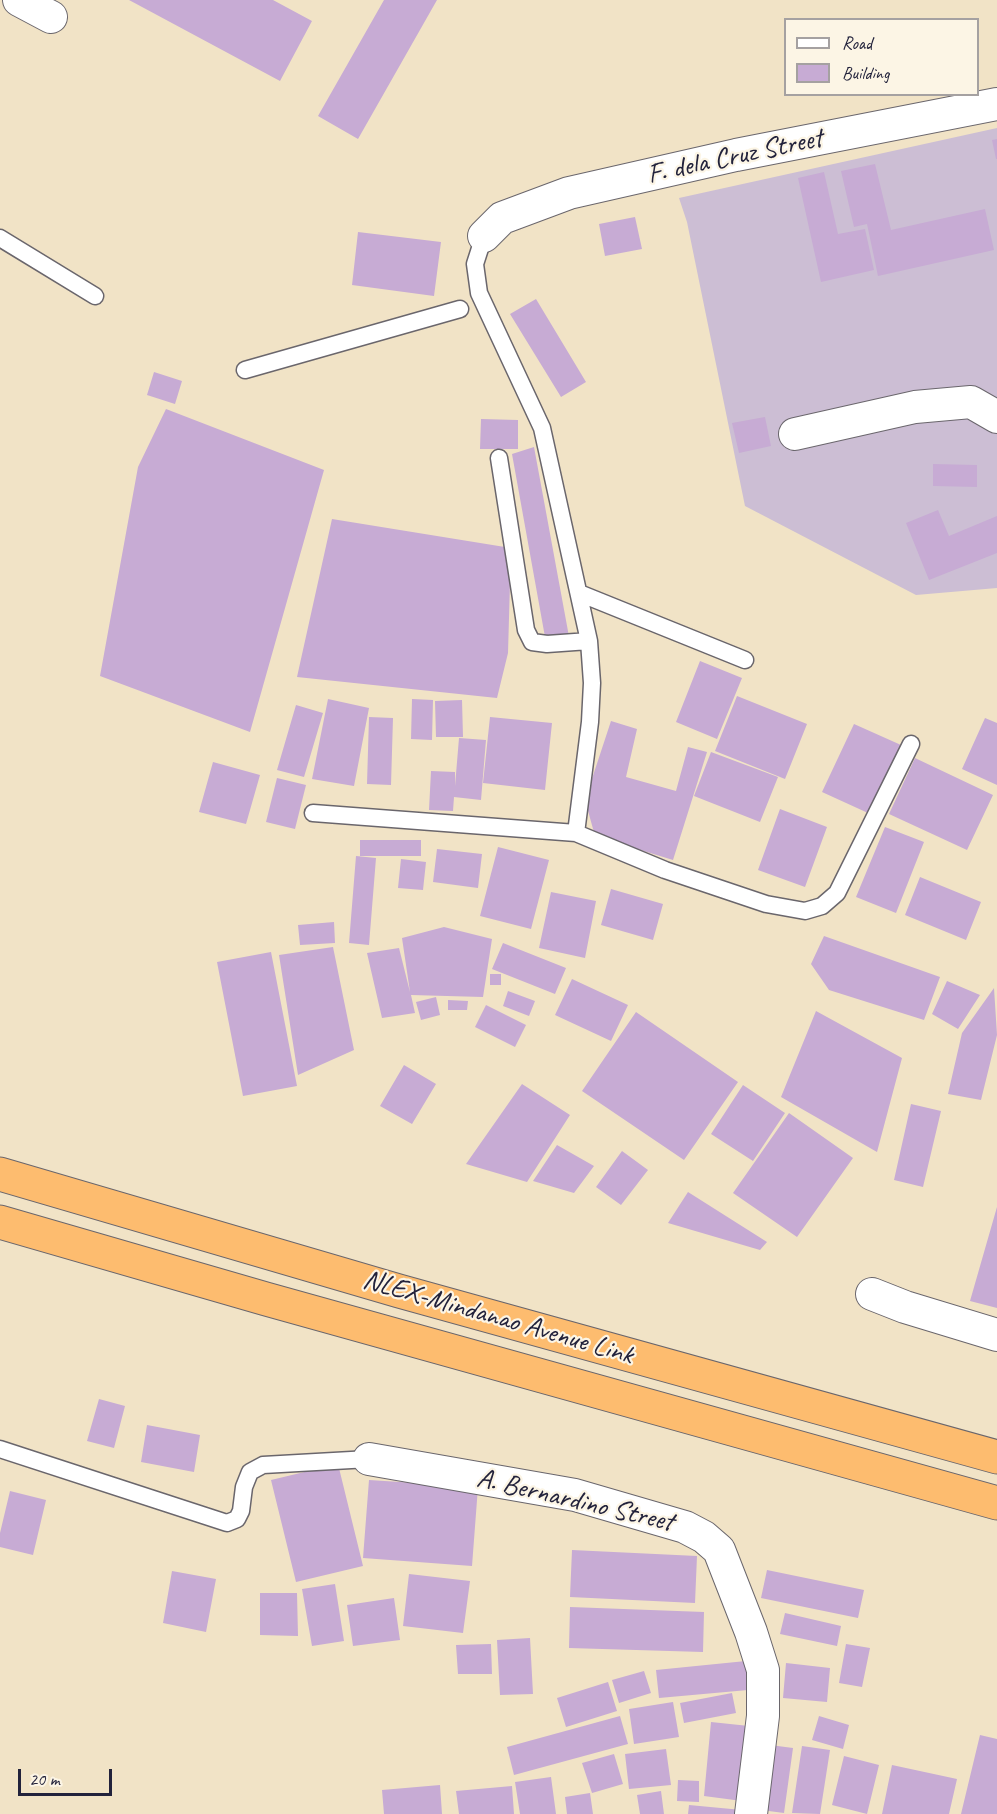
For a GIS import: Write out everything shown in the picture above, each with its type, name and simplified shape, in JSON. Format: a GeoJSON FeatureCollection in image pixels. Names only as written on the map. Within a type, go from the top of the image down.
{"type":"FeatureCollection","features":[{"type":"Feature","properties":{"kind":"highway","name":"NLEX-Mindanao Avenue Link"},"geometry":{"type":"LineString","coordinates":[[0,1174],[399,1291],[997,1457]]}},
{"type":"Feature","properties":{"kind":"highway","name":"NLEX-Mindanao Avenue Link"},"geometry":{"type":"LineString","coordinates":[[0,1222],[288,1306],[997,1503]]}},
{"type":"Feature","properties":{"kind":"highway"},"geometry":{"type":"LineString","coordinates":[[0,1227],[54,1237]]}},
{"type":"Feature","properties":{"kind":"street"},"geometry":{"type":"LineString","coordinates":[[19,0],[51,17]]}},
{"type":"Feature","properties":{"kind":"street","name":"F. dela Cruz Street"},"geometry":{"type":"LineString","coordinates":[[484,236],[502,218],[569,193],[736,155],[997,104]]}},
{"type":"Feature","properties":{"kind":"street"},"geometry":{"type":"LineString","coordinates":[[795,434],[915,407],[971,402],[997,417]]}},
{"type":"Feature","properties":{"kind":"street"},"geometry":{"type":"LineString","coordinates":[[872,1294],[905,1307],[997,1335]]}},
{"type":"Feature","properties":{"kind":"street","name":"A. Bernardino Street"},"geometry":{"type":"LineString","coordinates":[[369,1459],[575,1495],[685,1527],[704,1537],[719,1550],[763,1670],[763,1716],[751,1814]]}},
{"type":"Feature","properties":{"kind":"lane"},"geometry":{"type":"LineString","coordinates":[[484,236],[475,264],[479,293],[542,428],[589,641],[592,683],[590,722],[576,833]]}},
{"type":"Feature","properties":{"kind":"lane"},"geometry":{"type":"LineString","coordinates":[[0,238],[95,296]]}},
{"type":"Feature","properties":{"kind":"lane"},"geometry":{"type":"LineString","coordinates":[[245,370],[460,309]]}},
{"type":"Feature","properties":{"kind":"lane"},"geometry":{"type":"LineString","coordinates":[[499,458],[526,630],[532,642],[572,644],[589,641]]}},
{"type":"Feature","properties":{"kind":"lane"},"geometry":{"type":"LineString","coordinates":[[579,593],[745,660]]}},
{"type":"Feature","properties":{"kind":"lane"},"geometry":{"type":"LineString","coordinates":[[313,813],[576,833],[665,870],[766,904],[805,911],[822,906],[837,893],[911,744]]}},
{"type":"Feature","properties":{"kind":"lane"},"geometry":{"type":"LineString","coordinates":[[0,1449],[227,1523],[237,1519],[241,1511],[244,1488],[250,1472],[263,1464],[369,1459]]}},
{"type":"Feature","properties":{"kind":"shaded area"},"geometry":{"type":"Polygon","coordinates":[[[997,128],[997,588],[916,595],[745,506],[687,222],[679,198],[997,128]]]}},
{"type":"Feature","properties":{"kind":"building"},"geometry":{"type":"Polygon","coordinates":[[[129,0],[273,0],[312,21],[280,81],[129,0]]]}},
{"type":"Feature","properties":{"kind":"building"},"geometry":{"type":"Polygon","coordinates":[[[384,0],[437,0],[358,139],[318,116],[384,0]]]}},
{"type":"Feature","properties":{"kind":"building"},"geometry":{"type":"Polygon","coordinates":[[[997,139],[997,159],[996,159],[992,140],[997,139]]]}},
{"type":"Feature","properties":{"kind":"building"},"geometry":{"type":"Polygon","coordinates":[[[875,164],[891,230],[985,209],[994,250],[878,276],[867,224],[854,227],[841,171],[875,164]]]}},
{"type":"Feature","properties":{"kind":"building"},"geometry":{"type":"Polygon","coordinates":[[[824,172],[838,234],[865,229],[874,270],[821,282],[798,178],[824,172]]]}},
{"type":"Feature","properties":{"kind":"building"},"geometry":{"type":"Polygon","coordinates":[[[635,217],[642,249],[605,256],[599,224],[635,217]]]}},
{"type":"Feature","properties":{"kind":"building"},"geometry":{"type":"Polygon","coordinates":[[[358,232],[441,242],[434,296],[352,285],[358,232]]]}},
{"type":"Feature","properties":{"kind":"building"},"geometry":{"type":"Polygon","coordinates":[[[536,299],[586,382],[561,397],[510,314],[536,299]]]}},
{"type":"Feature","properties":{"kind":"building"},"geometry":{"type":"Polygon","coordinates":[[[154,372],[182,381],[175,404],[147,395],[154,372]]]}},
{"type":"Feature","properties":{"kind":"building"},"geometry":{"type":"Polygon","coordinates":[[[166,409],[324,470],[250,732],[100,676],[138,467],[166,409]]]}},
{"type":"Feature","properties":{"kind":"building"},"geometry":{"type":"Polygon","coordinates":[[[765,417],[771,446],[739,453],[732,423],[765,417]]]}},
{"type":"Feature","properties":{"kind":"building"},"geometry":{"type":"Polygon","coordinates":[[[481,419],[518,420],[518,449],[480,449],[481,419]]]}},
{"type":"Feature","properties":{"kind":"building"},"geometry":{"type":"Polygon","coordinates":[[[534,447],[570,642],[545,637],[512,454],[534,447]]]}},
{"type":"Feature","properties":{"kind":"building"},"geometry":{"type":"Polygon","coordinates":[[[933,464],[977,465],[977,487],[933,486],[933,464]]]}},
{"type":"Feature","properties":{"kind":"building"},"geometry":{"type":"Polygon","coordinates":[[[938,510],[949,536],[997,516],[997,553],[929,580],[906,523],[938,510]]]}},
{"type":"Feature","properties":{"kind":"building"},"geometry":{"type":"Polygon","coordinates":[[[332,519],[511,548],[508,653],[497,698],[297,677],[332,519]]]}},
{"type":"Feature","properties":{"kind":"building"},"geometry":{"type":"Polygon","coordinates":[[[700,661],[742,678],[717,739],[676,722],[700,661]]]}},
{"type":"Feature","properties":{"kind":"building"},"geometry":{"type":"Polygon","coordinates":[[[737,696],[807,724],[785,779],[715,751],[737,696]]]}},
{"type":"Feature","properties":{"kind":"building"},"geometry":{"type":"Polygon","coordinates":[[[328,699],[369,708],[354,786],[312,779],[328,699]]]}},
{"type":"Feature","properties":{"kind":"building"},"geometry":{"type":"Polygon","coordinates":[[[412,699],[433,700],[432,740],[411,739],[412,699]]]}},
{"type":"Feature","properties":{"kind":"building"},"geometry":{"type":"Polygon","coordinates":[[[462,700],[463,737],[436,737],[435,701],[462,700]]]}},
{"type":"Feature","properties":{"kind":"building"},"geometry":{"type":"Polygon","coordinates":[[[296,705],[323,713],[304,777],[277,770],[296,705]]]}},
{"type":"Feature","properties":{"kind":"building"},"geometry":{"type":"Polygon","coordinates":[[[369,717],[393,718],[391,785],[367,784],[369,717]]]}},
{"type":"Feature","properties":{"kind":"building"},"geometry":{"type":"Polygon","coordinates":[[[490,717],[552,723],[545,790],[483,783],[490,717]]]}},
{"type":"Feature","properties":{"kind":"building"},"geometry":{"type":"Polygon","coordinates":[[[985,718],[997,723],[997,785],[962,769],[985,718]]]}},
{"type":"Feature","properties":{"kind":"building"},"geometry":{"type":"Polygon","coordinates":[[[611,721],[637,729],[626,777],[676,791],[688,747],[707,752],[673,860],[595,836],[585,800],[611,721]]]}},
{"type":"Feature","properties":{"kind":"building"},"geometry":{"type":"Polygon","coordinates":[[[854,724],[901,745],[868,813],[822,792],[854,724]]]}},
{"type":"Feature","properties":{"kind":"building"},"geometry":{"type":"Polygon","coordinates":[[[459,738],[486,740],[481,800],[454,797],[453,811],[429,810],[431,771],[455,772],[455,786],[459,738]]]}},
{"type":"Feature","properties":{"kind":"building"},"geometry":{"type":"Polygon","coordinates":[[[711,752],[778,777],[760,822],[694,796],[711,752]]]}},
{"type":"Feature","properties":{"kind":"building"},"geometry":{"type":"Polygon","coordinates":[[[915,758],[993,795],[967,850],[889,814],[915,758]]]}},
{"type":"Feature","properties":{"kind":"building"},"geometry":{"type":"Polygon","coordinates":[[[213,762],[260,775],[246,824],[199,812],[213,762]]]}},
{"type":"Feature","properties":{"kind":"building"},"geometry":{"type":"Polygon","coordinates":[[[277,778],[306,785],[295,829],[266,822],[277,778]]]}},
{"type":"Feature","properties":{"kind":"building"},"geometry":{"type":"Polygon","coordinates":[[[780,809],[827,827],[805,887],[758,870],[780,809]]]}},
{"type":"Feature","properties":{"kind":"building"},"geometry":{"type":"Polygon","coordinates":[[[885,827],[924,842],[896,913],[856,897],[885,827]]]}},
{"type":"Feature","properties":{"kind":"building"},"geometry":{"type":"Polygon","coordinates":[[[360,840],[421,840],[421,856],[360,856],[360,840]]]}},
{"type":"Feature","properties":{"kind":"building"},"geometry":{"type":"Polygon","coordinates":[[[498,847],[549,860],[531,929],[480,916],[498,847]]]}},
{"type":"Feature","properties":{"kind":"building"},"geometry":{"type":"Polygon","coordinates":[[[437,849],[482,854],[478,888],[433,882],[437,849]]]}},
{"type":"Feature","properties":{"kind":"building"},"geometry":{"type":"Polygon","coordinates":[[[356,856],[376,858],[369,945],[349,943],[356,856]]]}},
{"type":"Feature","properties":{"kind":"building"},"geometry":{"type":"Polygon","coordinates":[[[401,859],[426,862],[423,890],[398,888],[401,859]]]}},
{"type":"Feature","properties":{"kind":"building"},"geometry":{"type":"Polygon","coordinates":[[[920,877],[981,902],[966,940],[905,915],[920,877]]]}},
{"type":"Feature","properties":{"kind":"building"},"geometry":{"type":"Polygon","coordinates":[[[611,889],[663,904],[653,940],[601,925],[611,889]]]}},
{"type":"Feature","properties":{"kind":"building"},"geometry":{"type":"Polygon","coordinates":[[[551,892],[596,901],[585,958],[539,948],[551,892]]]}},
{"type":"Feature","properties":{"kind":"building"},"geometry":{"type":"Polygon","coordinates":[[[334,922],[335,943],[300,945],[298,925],[334,922]]]}},
{"type":"Feature","properties":{"kind":"building"},"geometry":{"type":"Polygon","coordinates":[[[444,927],[492,939],[483,997],[411,995],[415,1013],[382,1018],[367,953],[399,948],[410,992],[402,938],[444,927]]]}},
{"type":"Feature","properties":{"kind":"building"},"geometry":{"type":"Polygon","coordinates":[[[824,936],[940,977],[924,1020],[829,990],[811,964],[824,936]]]}},
{"type":"Feature","properties":{"kind":"building"},"geometry":{"type":"Polygon","coordinates":[[[503,943],[566,968],[555,994],[492,969],[503,943]]]}},
{"type":"Feature","properties":{"kind":"building"},"geometry":{"type":"Polygon","coordinates":[[[333,947],[354,1050],[298,1075],[279,955],[333,947]]]}},
{"type":"Feature","properties":{"kind":"building"},"geometry":{"type":"Polygon","coordinates":[[[271,952],[297,1086],[243,1096],[217,962],[271,952]]]}},
{"type":"Feature","properties":{"kind":"building"},"geometry":{"type":"Polygon","coordinates":[[[490,974],[501,974],[501,985],[490,985],[490,974]]]}},
{"type":"Feature","properties":{"kind":"building"},"geometry":{"type":"Polygon","coordinates":[[[572,979],[628,1005],[611,1041],[555,1015],[572,979]]]}},
{"type":"Feature","properties":{"kind":"building"},"geometry":{"type":"Polygon","coordinates":[[[947,981],[980,995],[958,1029],[932,1014],[947,981]]]}},
{"type":"Feature","properties":{"kind":"building"},"geometry":{"type":"Polygon","coordinates":[[[994,988],[997,1035],[981,1100],[948,1094],[962,1033],[994,988]]]}},
{"type":"Feature","properties":{"kind":"building"},"geometry":{"type":"Polygon","coordinates":[[[508,991],[535,1001],[529,1016],[503,1006],[508,991]]]}},
{"type":"Feature","properties":{"kind":"building"},"geometry":{"type":"Polygon","coordinates":[[[436,997],[440,1015],[421,1020],[416,1002],[436,997]]]}},
{"type":"Feature","properties":{"kind":"building"},"geometry":{"type":"Polygon","coordinates":[[[448,1000],[468,1001],[467,1010],[448,1010],[448,1000]]]}},
{"type":"Feature","properties":{"kind":"building"},"geometry":{"type":"Polygon","coordinates":[[[486,1005],[526,1025],[515,1047],[475,1027],[486,1005]]]}},
{"type":"Feature","properties":{"kind":"building"},"geometry":{"type":"Polygon","coordinates":[[[816,1011],[902,1058],[877,1152],[781,1097],[816,1011]]]}},
{"type":"Feature","properties":{"kind":"building"},"geometry":{"type":"Polygon","coordinates":[[[636,1012],[738,1082],[684,1160],[582,1091],[636,1012]]]}},
{"type":"Feature","properties":{"kind":"building"},"geometry":{"type":"Polygon","coordinates":[[[404,1065],[436,1084],[412,1124],[380,1106],[404,1065]]]}},
{"type":"Feature","properties":{"kind":"building"},"geometry":{"type":"Polygon","coordinates":[[[522,1084],[570,1115],[527,1182],[466,1164],[522,1084]]]}},
{"type":"Feature","properties":{"kind":"building"},"geometry":{"type":"Polygon","coordinates":[[[743,1085],[785,1113],[753,1161],[711,1134],[743,1085]]]}},
{"type":"Feature","properties":{"kind":"building"},"geometry":{"type":"Polygon","coordinates":[[[911,1104],[941,1111],[923,1187],[894,1180],[911,1104]]]}},
{"type":"Feature","properties":{"kind":"building"},"geometry":{"type":"Polygon","coordinates":[[[789,1113],[853,1158],[797,1237],[733,1193],[789,1113]]]}},
{"type":"Feature","properties":{"kind":"building"},"geometry":{"type":"Polygon","coordinates":[[[557,1145],[594,1166],[574,1193],[533,1181],[557,1145]]]}},
{"type":"Feature","properties":{"kind":"building"},"geometry":{"type":"Polygon","coordinates":[[[622,1151],[648,1170],[621,1205],[596,1187],[622,1151]]]}},
{"type":"Feature","properties":{"kind":"building"},"geometry":{"type":"Polygon","coordinates":[[[688,1192],[767,1242],[760,1250],[668,1223],[688,1192]]]}},
{"type":"Feature","properties":{"kind":"building"},"geometry":{"type":"Polygon","coordinates":[[[997,1207],[997,1308],[970,1301],[997,1207]]]}},
{"type":"Feature","properties":{"kind":"building"},"geometry":{"type":"Polygon","coordinates":[[[99,1399],[125,1406],[114,1448],[87,1441],[99,1399]]]}},
{"type":"Feature","properties":{"kind":"building"},"geometry":{"type":"Polygon","coordinates":[[[147,1425],[200,1435],[194,1472],[141,1462],[147,1425]]]}},
{"type":"Feature","properties":{"kind":"building"},"geometry":{"type":"Polygon","coordinates":[[[338,1464],[363,1566],[296,1582],[271,1480],[338,1464]]]}},
{"type":"Feature","properties":{"kind":"building"},"geometry":{"type":"Polygon","coordinates":[[[369,1480],[478,1487],[472,1566],[363,1558],[369,1480]]]}},
{"type":"Feature","properties":{"kind":"building"},"geometry":{"type":"Polygon","coordinates":[[[10,1491],[46,1500],[33,1555],[0,1547],[0,1533],[10,1491]]]}},
{"type":"Feature","properties":{"kind":"building"},"geometry":{"type":"Polygon","coordinates":[[[572,1550],[697,1556],[695,1603],[570,1597],[572,1550]]]}},
{"type":"Feature","properties":{"kind":"building"},"geometry":{"type":"Polygon","coordinates":[[[767,1570],[864,1590],[858,1618],[761,1598],[767,1570]]]}},
{"type":"Feature","properties":{"kind":"building"},"geometry":{"type":"Polygon","coordinates":[[[172,1571],[216,1579],[206,1632],[163,1623],[172,1571]]]}},
{"type":"Feature","properties":{"kind":"building"},"geometry":{"type":"Polygon","coordinates":[[[409,1574],[470,1581],[463,1633],[403,1626],[409,1574]]]}},
{"type":"Feature","properties":{"kind":"building"},"geometry":{"type":"Polygon","coordinates":[[[335,1584],[344,1641],[312,1646],[302,1589],[335,1584]]]}},
{"type":"Feature","properties":{"kind":"building"},"geometry":{"type":"Polygon","coordinates":[[[260,1593],[297,1593],[298,1636],[260,1635],[260,1593]]]}},
{"type":"Feature","properties":{"kind":"building"},"geometry":{"type":"Polygon","coordinates":[[[394,1598],[400,1640],[353,1646],[347,1605],[394,1598]]]}},
{"type":"Feature","properties":{"kind":"building"},"geometry":{"type":"Polygon","coordinates":[[[570,1607],[704,1612],[703,1652],[569,1648],[570,1607]]]}},
{"type":"Feature","properties":{"kind":"building"},"geometry":{"type":"Polygon","coordinates":[[[785,1613],[841,1626],[837,1646],[780,1634],[785,1613]]]}},
{"type":"Feature","properties":{"kind":"building"},"geometry":{"type":"Polygon","coordinates":[[[530,1638],[533,1694],[500,1695],[497,1640],[530,1638]]]}},
{"type":"Feature","properties":{"kind":"building"},"geometry":{"type":"Polygon","coordinates":[[[491,1644],[492,1674],[458,1674],[456,1645],[491,1644]]]}},
{"type":"Feature","properties":{"kind":"building"},"geometry":{"type":"Polygon","coordinates":[[[846,1644],[870,1648],[862,1687],[839,1683],[846,1644]]]}},
{"type":"Feature","properties":{"kind":"building"},"geometry":{"type":"Polygon","coordinates":[[[746,1661],[748,1690],[659,1698],[656,1670],[746,1661]]]}},
{"type":"Feature","properties":{"kind":"building"},"geometry":{"type":"Polygon","coordinates":[[[786,1663],[830,1668],[827,1702],[783,1698],[786,1663]]]}},
{"type":"Feature","properties":{"kind":"building"},"geometry":{"type":"Polygon","coordinates":[[[644,1671],[651,1693],[619,1703],[612,1680],[644,1671]]]}},
{"type":"Feature","properties":{"kind":"building"},"geometry":{"type":"Polygon","coordinates":[[[608,1682],[617,1711],[566,1727],[557,1698],[608,1682]]]}},
{"type":"Feature","properties":{"kind":"building"},"geometry":{"type":"Polygon","coordinates":[[[732,1693],[736,1713],[684,1723],[680,1703],[732,1693]]]}},
{"type":"Feature","properties":{"kind":"building"},"geometry":{"type":"Polygon","coordinates":[[[673,1702],[679,1737],[634,1744],[629,1709],[673,1702]]]}},
{"type":"Feature","properties":{"kind":"building"},"geometry":{"type":"Polygon","coordinates":[[[620,1716],[628,1744],[514,1775],[507,1747],[620,1716]]]}},
{"type":"Feature","properties":{"kind":"building"},"geometry":{"type":"Polygon","coordinates":[[[819,1716],[849,1725],[843,1749],[812,1740],[819,1716]]]}},
{"type":"Feature","properties":{"kind":"building"},"geometry":{"type":"Polygon","coordinates":[[[711,1722],[749,1726],[742,1801],[704,1796],[711,1722]]]}},
{"type":"Feature","properties":{"kind":"building"},"geometry":{"type":"Polygon","coordinates":[[[980,1735],[997,1739],[997,1814],[961,1814],[980,1735]]]}},
{"type":"Feature","properties":{"kind":"building"},"geometry":{"type":"Polygon","coordinates":[[[770,1745],[793,1748],[784,1813],[761,1810],[770,1745]]]}},
{"type":"Feature","properties":{"kind":"building"},"geometry":{"type":"Polygon","coordinates":[[[802,1746],[830,1750],[820,1814],[792,1813],[802,1746]]]}},
{"type":"Feature","properties":{"kind":"building"},"geometry":{"type":"Polygon","coordinates":[[[666,1749],[671,1785],[629,1789],[625,1754],[666,1749]]]}},
{"type":"Feature","properties":{"kind":"building"},"geometry":{"type":"Polygon","coordinates":[[[614,1754],[623,1784],[592,1793],[582,1763],[614,1754]]]}},
{"type":"Feature","properties":{"kind":"building"},"geometry":{"type":"Polygon","coordinates":[[[844,1756],[879,1765],[867,1814],[832,1805],[844,1756]]]}},
{"type":"Feature","properties":{"kind":"building"},"geometry":{"type":"Polygon","coordinates":[[[892,1765],[957,1779],[949,1814],[882,1814],[892,1765]]]}},
{"type":"Feature","properties":{"kind":"building"},"geometry":{"type":"Polygon","coordinates":[[[551,1777],[556,1814],[520,1814],[515,1782],[551,1777]]]}},
{"type":"Feature","properties":{"kind":"building"},"geometry":{"type":"Polygon","coordinates":[[[678,1780],[699,1781],[699,1802],[677,1801],[678,1780]]]}},
{"type":"Feature","properties":{"kind":"building"},"geometry":{"type":"Polygon","coordinates":[[[440,1785],[442,1814],[384,1814],[382,1790],[440,1785]]]}},
{"type":"Feature","properties":{"kind":"building"},"geometry":{"type":"Polygon","coordinates":[[[512,1786],[514,1814],[459,1814],[456,1791],[512,1786]]]}},
{"type":"Feature","properties":{"kind":"building"},"geometry":{"type":"Polygon","coordinates":[[[661,1791],[664,1814],[640,1814],[637,1795],[661,1791]]]}},
{"type":"Feature","properties":{"kind":"building"},"geometry":{"type":"Polygon","coordinates":[[[590,1793],[593,1814],[567,1814],[565,1797],[590,1793]]]}},
{"type":"Feature","properties":{"kind":"building"},"geometry":{"type":"Polygon","coordinates":[[[689,1805],[742,1810],[741,1814],[688,1814],[689,1805]]]}}]}
